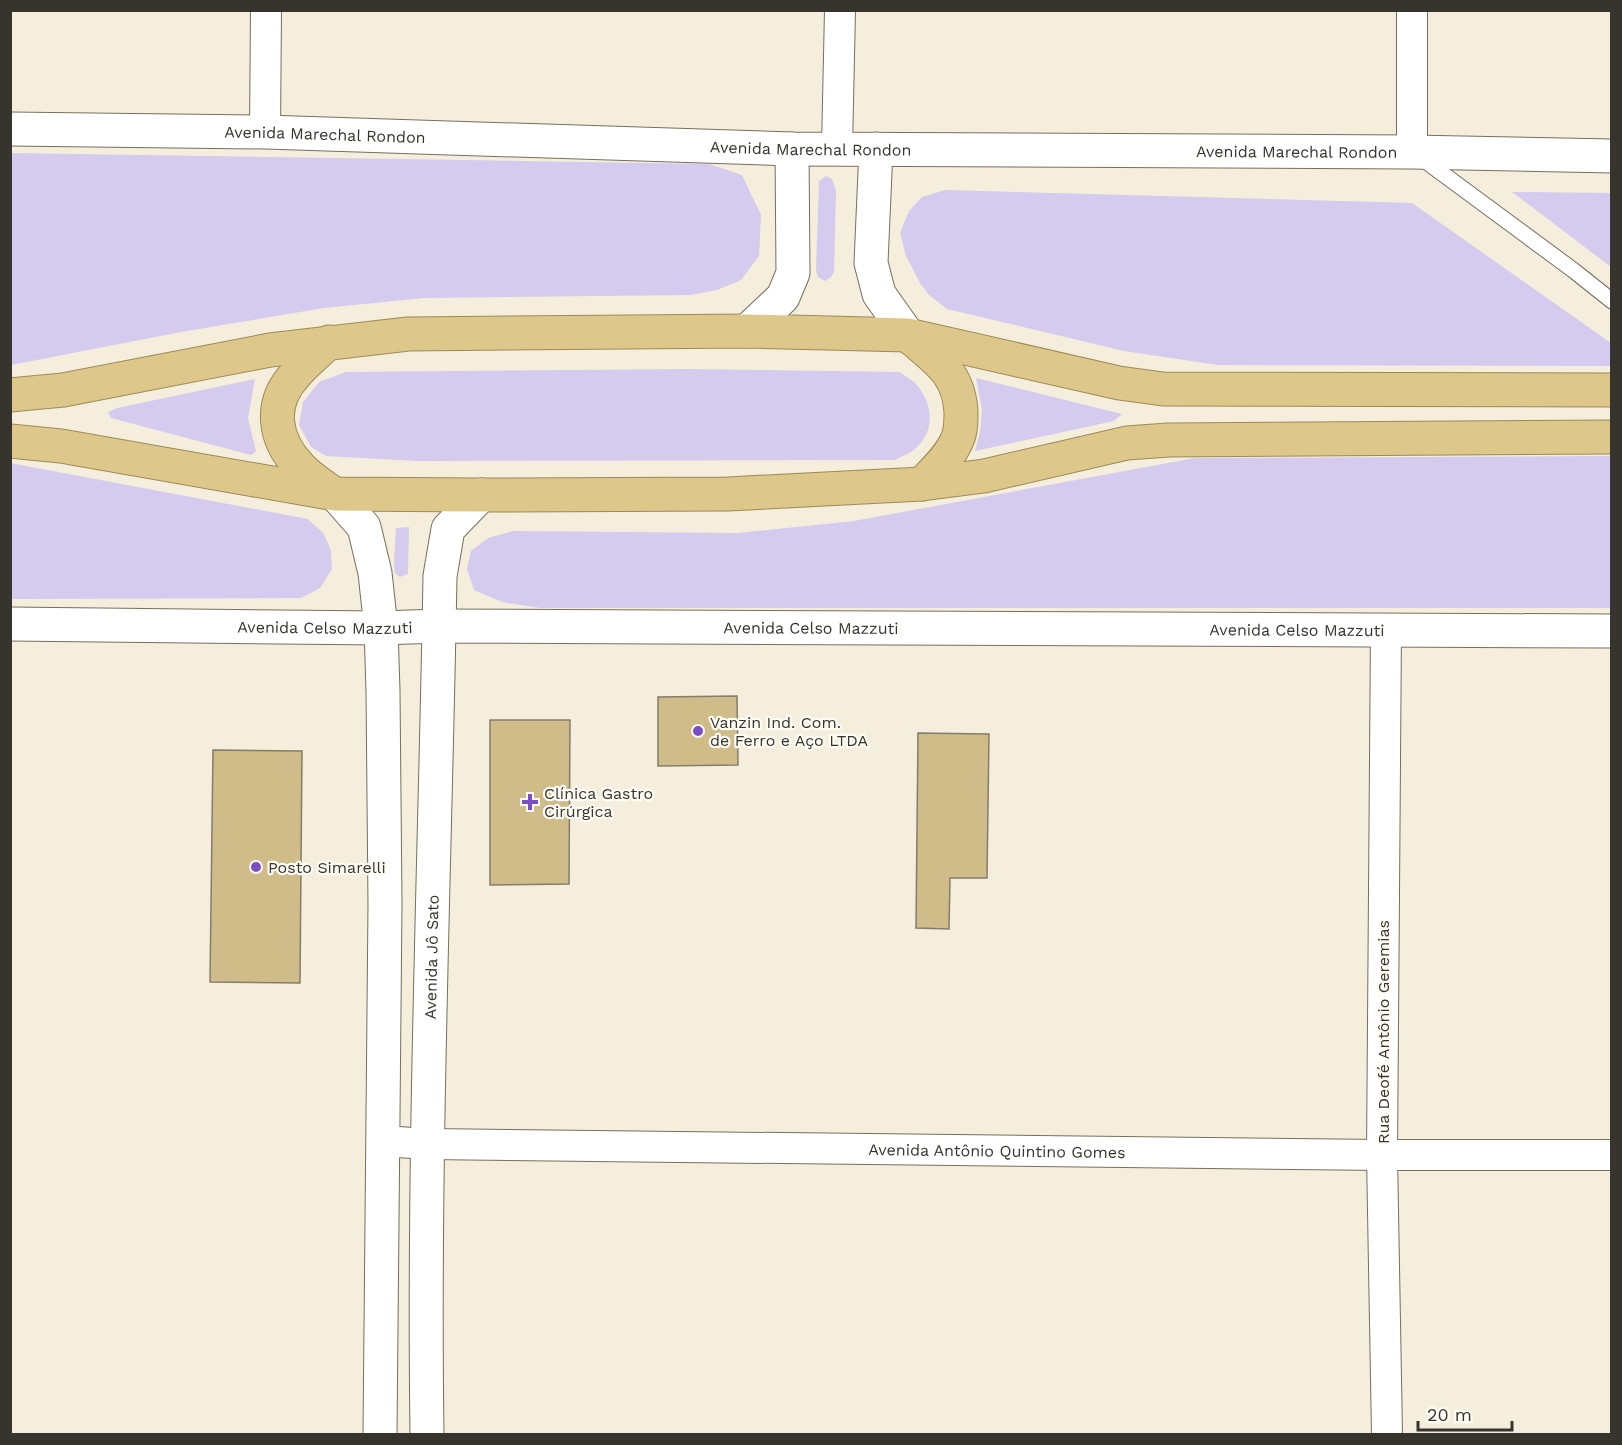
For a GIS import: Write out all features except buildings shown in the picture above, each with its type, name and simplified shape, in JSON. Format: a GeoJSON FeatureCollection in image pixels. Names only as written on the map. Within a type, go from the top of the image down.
{"type":"FeatureCollection","features":[{"type":"Feature","properties":{"kind":"highway"},"geometry":{"type":"LineString","coordinates":[[10,394],[63,390],[270,350],[408,334],[747,331],[908,335],[1119,382],[1163,389],[1611,390]]}},
{"type":"Feature","properties":{"kind":"highway"},"geometry":{"type":"LineString","coordinates":[[908,335],[942,363],[957,386],[960,403],[961,422],[957,440],[947,456],[922,484]]}},
{"type":"Feature","properties":{"kind":"highway"},"geometry":{"type":"LineString","coordinates":[[329,342],[294,375],[282,393],[277,415],[280,437],[286,451],[301,469],[335,494]]}},
{"type":"Feature","properties":{"kind":"highway"},"geometry":{"type":"LineString","coordinates":[[10,441],[61,446],[335,494],[482,495],[728,494],[922,484],[984,476],[1127,443],[1168,440],[1611,437]]}},
{"type":"Feature","properties":{"kind":"main road","name":"Avenida Marechal Rondon"},"geometry":{"type":"LineString","coordinates":[[10,129],[265,132],[792,149],[1412,152],[1611,156]]}},
{"type":"Feature","properties":{"kind":"main road"},"geometry":{"type":"LineString","coordinates":[[747,331],[783,297],[793,273],[792,149]]}},
{"type":"Feature","properties":{"kind":"main road"},"geometry":{"type":"LineString","coordinates":[[876,149],[871,263],[879,294],[908,335]]}},
{"type":"Feature","properties":{"kind":"main road"},"geometry":{"type":"LineString","coordinates":[[335,494],[364,527],[375,573],[381,628],[385,880],[380,1434]]}},
{"type":"Feature","properties":{"kind":"main road","name":"Avenida Jô Sato"},"geometry":{"type":"LineString","coordinates":[[427,1434],[428,1144],[440,576],[448,529],[482,495]]}},
{"type":"Feature","properties":{"kind":"main road","name":"Avenida Celso Mazzuti"},"geometry":{"type":"LineString","coordinates":[[10,624],[381,628],[439,626],[1611,631]]}},
{"type":"Feature","properties":{"kind":"street"},"geometry":{"type":"LineString","coordinates":[[265,132],[266,10]]}},
{"type":"Feature","properties":{"kind":"street"},"geometry":{"type":"LineString","coordinates":[[837,148],[840,10]]}},
{"type":"Feature","properties":{"kind":"street"},"geometry":{"type":"LineString","coordinates":[[1412,10],[1412,152]]}},
{"type":"Feature","properties":{"kind":"street","name":"Rua Deofé Antônio Geremias"},"geometry":{"type":"LineString","coordinates":[[1386,630],[1382,1155],[1387,1434]]}},
{"type":"Feature","properties":{"kind":"street","name":"Avenida Antônio Quintino Gomes"},"geometry":{"type":"LineString","coordinates":[[383,1141],[428,1144],[1382,1155],[1611,1155]]}},
{"type":"Feature","properties":{"kind":"lane"},"geometry":{"type":"LineString","coordinates":[[1412,152],[1573,270],[1611,301]]}},
{"type":"Feature","properties":{"kind":"shaded area"},"geometry":{"type":"Polygon","coordinates":[[[11,153],[709,164],[742,175],[761,215],[759,256],[741,280],[717,290],[690,295],[424,298],[324,308],[181,332],[11,365],[11,153]]]}},
{"type":"Feature","properties":{"kind":"shaded area"},"geometry":{"type":"Polygon","coordinates":[[[826,176],[832,179],[836,191],[834,272],[825,281],[818,277],[816,270],[819,181],[826,176]]]}},
{"type":"Feature","properties":{"kind":"shaded area"},"geometry":{"type":"Polygon","coordinates":[[[945,190],[1412,203],[1611,343],[1611,366],[1218,365],[1124,351],[947,309],[929,295],[920,283],[906,256],[900,233],[909,211],[922,197],[945,190]]]}},
{"type":"Feature","properties":{"kind":"shaded area"},"geometry":{"type":"Polygon","coordinates":[[[1512,192],[1611,193],[1611,267],[1512,192]]]}},
{"type":"Feature","properties":{"kind":"shaded area"},"geometry":{"type":"Polygon","coordinates":[[[687,369],[900,372],[915,383],[926,399],[930,416],[929,425],[927,433],[916,448],[895,460],[416,461],[326,456],[311,447],[299,425],[303,402],[319,382],[346,372],[687,369]]]}},
{"type":"Feature","properties":{"kind":"shaded area"},"geometry":{"type":"Polygon","coordinates":[[[976,378],[1122,414],[1114,421],[975,451],[982,410],[976,378]]]}},
{"type":"Feature","properties":{"kind":"shaded area"},"geometry":{"type":"Polygon","coordinates":[[[255,379],[248,418],[256,451],[251,455],[111,418],[108,412],[117,408],[255,379]]]}},
{"type":"Feature","properties":{"kind":"shaded area"},"geometry":{"type":"Polygon","coordinates":[[[1611,456],[1611,608],[540,608],[502,602],[474,590],[467,569],[471,551],[488,538],[514,531],[738,533],[854,521],[1195,458],[1611,456]]]}},
{"type":"Feature","properties":{"kind":"shaded area"},"geometry":{"type":"Polygon","coordinates":[[[10,463],[308,519],[324,534],[331,551],[332,569],[320,588],[301,598],[11,599],[10,463]]]}},
{"type":"Feature","properties":{"kind":"shaded area"},"geometry":{"type":"Polygon","coordinates":[[[409,527],[408,574],[400,577],[395,573],[394,563],[396,528],[409,527]]]}},
{"type":"Feature","properties":{"kind":"place","name":"Vanzin Ind. Com. de Ferro e Aço LTDA"},"geometry":{"type":"Point","coordinates":[698,731]}},
{"type":"Feature","properties":{"kind":"place","name":"Clínica Gastro Cirúrgica"},"geometry":{"type":"Point","coordinates":[530,802]}},
{"type":"Feature","properties":{"kind":"place","name":"Posto Simarelli"},"geometry":{"type":"Point","coordinates":[256,867]}}]}
